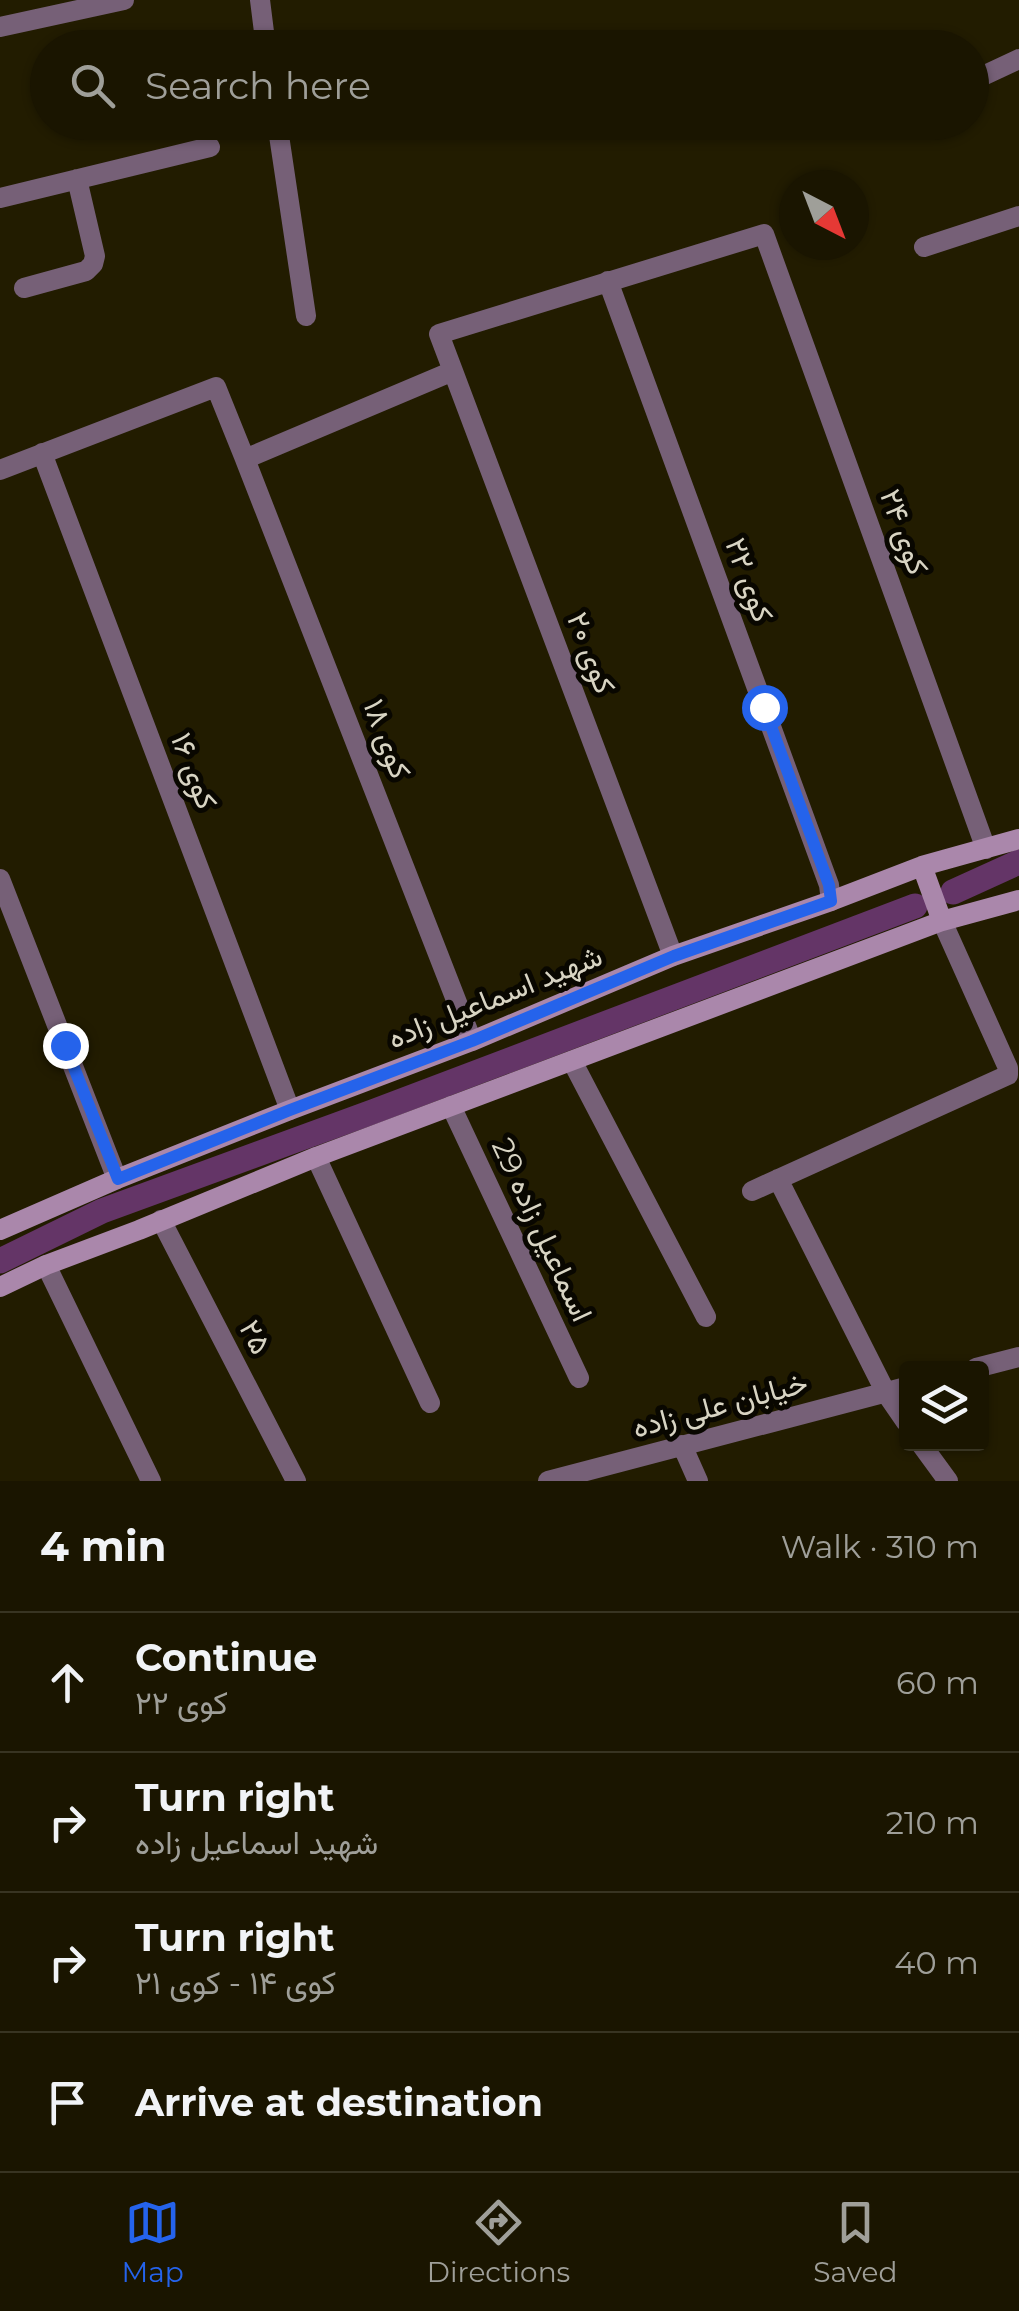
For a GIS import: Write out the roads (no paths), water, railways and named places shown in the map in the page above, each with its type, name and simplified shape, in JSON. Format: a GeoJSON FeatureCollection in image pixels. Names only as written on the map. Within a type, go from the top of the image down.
{"type":"FeatureCollection","features":[{"type":"Feature","properties":{"kind":"street"},"geometry":{"type":"LineString","coordinates":[[0,27],[124,0]]}},
{"type":"Feature","properties":{"kind":"street"},"geometry":{"type":"LineString","coordinates":[[260,0],[264,30]]}},
{"type":"Feature","properties":{"kind":"street"},"geometry":{"type":"LineString","coordinates":[[989,73],[1019,60]]}},
{"type":"Feature","properties":{"kind":"street"},"geometry":{"type":"LineString","coordinates":[[281,140],[306,316]]}},
{"type":"Feature","properties":{"kind":"street"},"geometry":{"type":"LineString","coordinates":[[0,198],[210,147]]}},
{"type":"Feature","properties":{"kind":"street"},"geometry":{"type":"LineString","coordinates":[[24,288],[86,271],[93,264],[95,256],[77,179]]}},
{"type":"Feature","properties":{"kind":"street"},"geometry":{"type":"LineString","coordinates":[[924,247],[1019,216]]}},
{"type":"Feature","properties":{"kind":"street","name":"کوی ۲۴"},"geometry":{"type":"LineString","coordinates":[[608,281],[764,234],[986,849]]}},
{"type":"Feature","properties":{"kind":"street","name":"کوی ۲۰"},"geometry":{"type":"LineString","coordinates":[[608,281],[439,334],[674,956]]}},
{"type":"Feature","properties":{"kind":"street","name":"کوی ۲۲"},"geometry":{"type":"LineString","coordinates":[[608,281],[829,885],[831,901]]}},
{"type":"Feature","properties":{"kind":"street"},"geometry":{"type":"LineString","coordinates":[[246,459],[453,371]]}},
{"type":"Feature","properties":{"kind":"street","name":"کوی ۱۸"},"geometry":{"type":"LineString","coordinates":[[42,453],[216,387],[472,1041]]}},
{"type":"Feature","properties":{"kind":"street"},"geometry":{"type":"LineString","coordinates":[[0,470],[42,453]]}},
{"type":"Feature","properties":{"kind":"street","name":"کوی ۱۶"},"geometry":{"type":"LineString","coordinates":[[42,453],[290,1110]]}},
{"type":"Feature","properties":{"kind":"street","name":"شهید اسماعیل زاده"},"geometry":{"type":"LineString","coordinates":[[0,1230],[674,956],[922,866],[1019,839]]}},
{"type":"Feature","properties":{"kind":"street"},"geometry":{"type":"LineString","coordinates":[[752,1191],[1008,1075],[922,866]]}},
{"type":"Feature","properties":{"kind":"street"},"geometry":{"type":"LineString","coordinates":[[0,879],[118,1179]]}},
{"type":"Feature","properties":{"kind":"street"},"geometry":{"type":"LineString","coordinates":[[0,1287],[316,1157],[942,921],[1019,900]]}},
{"type":"Feature","properties":{"kind":"street"},"geometry":{"type":"LineString","coordinates":[[572,1061],[706,1316]]}},
{"type":"Feature","properties":{"kind":"street","name":"اسماعیل زاده 29"},"geometry":{"type":"LineString","coordinates":[[452,1106],[579,1378]]}},
{"type":"Feature","properties":{"kind":"street"},"geometry":{"type":"LineString","coordinates":[[316,1157],[430,1404]]}},
{"type":"Feature","properties":{"kind":"street"},"geometry":{"type":"LineString","coordinates":[[778,1179],[896,1390]]}},
{"type":"Feature","properties":{"kind":"street","name":"۲۵"},"geometry":{"type":"LineString","coordinates":[[161,1220],[296,1481]]}},
{"type":"Feature","properties":{"kind":"street"},"geometry":{"type":"LineString","coordinates":[[46,1265],[151,1481]]}},
{"type":"Feature","properties":{"kind":"street"},"geometry":{"type":"LineString","coordinates":[[989,1365],[1019,1357]]}},
{"type":"Feature","properties":{"kind":"street","name":"خیابان علی زاده"},"geometry":{"type":"LineString","coordinates":[[548,1481],[896,1390]]}},
{"type":"Feature","properties":{"kind":"street"},"geometry":{"type":"LineString","coordinates":[[682,1446],[698,1481]]}},
{"type":"Feature","properties":{"kind":"street"},"geometry":{"type":"LineString","coordinates":[[926,1451],[948,1481]]}},
{"type":"Feature","properties":{"kind":"waterway"},"geometry":{"type":"LineString","coordinates":[[953,892],[1019,862]]}},
{"type":"Feature","properties":{"kind":"waterway"},"geometry":{"type":"LineString","coordinates":[[0,1261],[102,1211],[915,906]]}}]}
